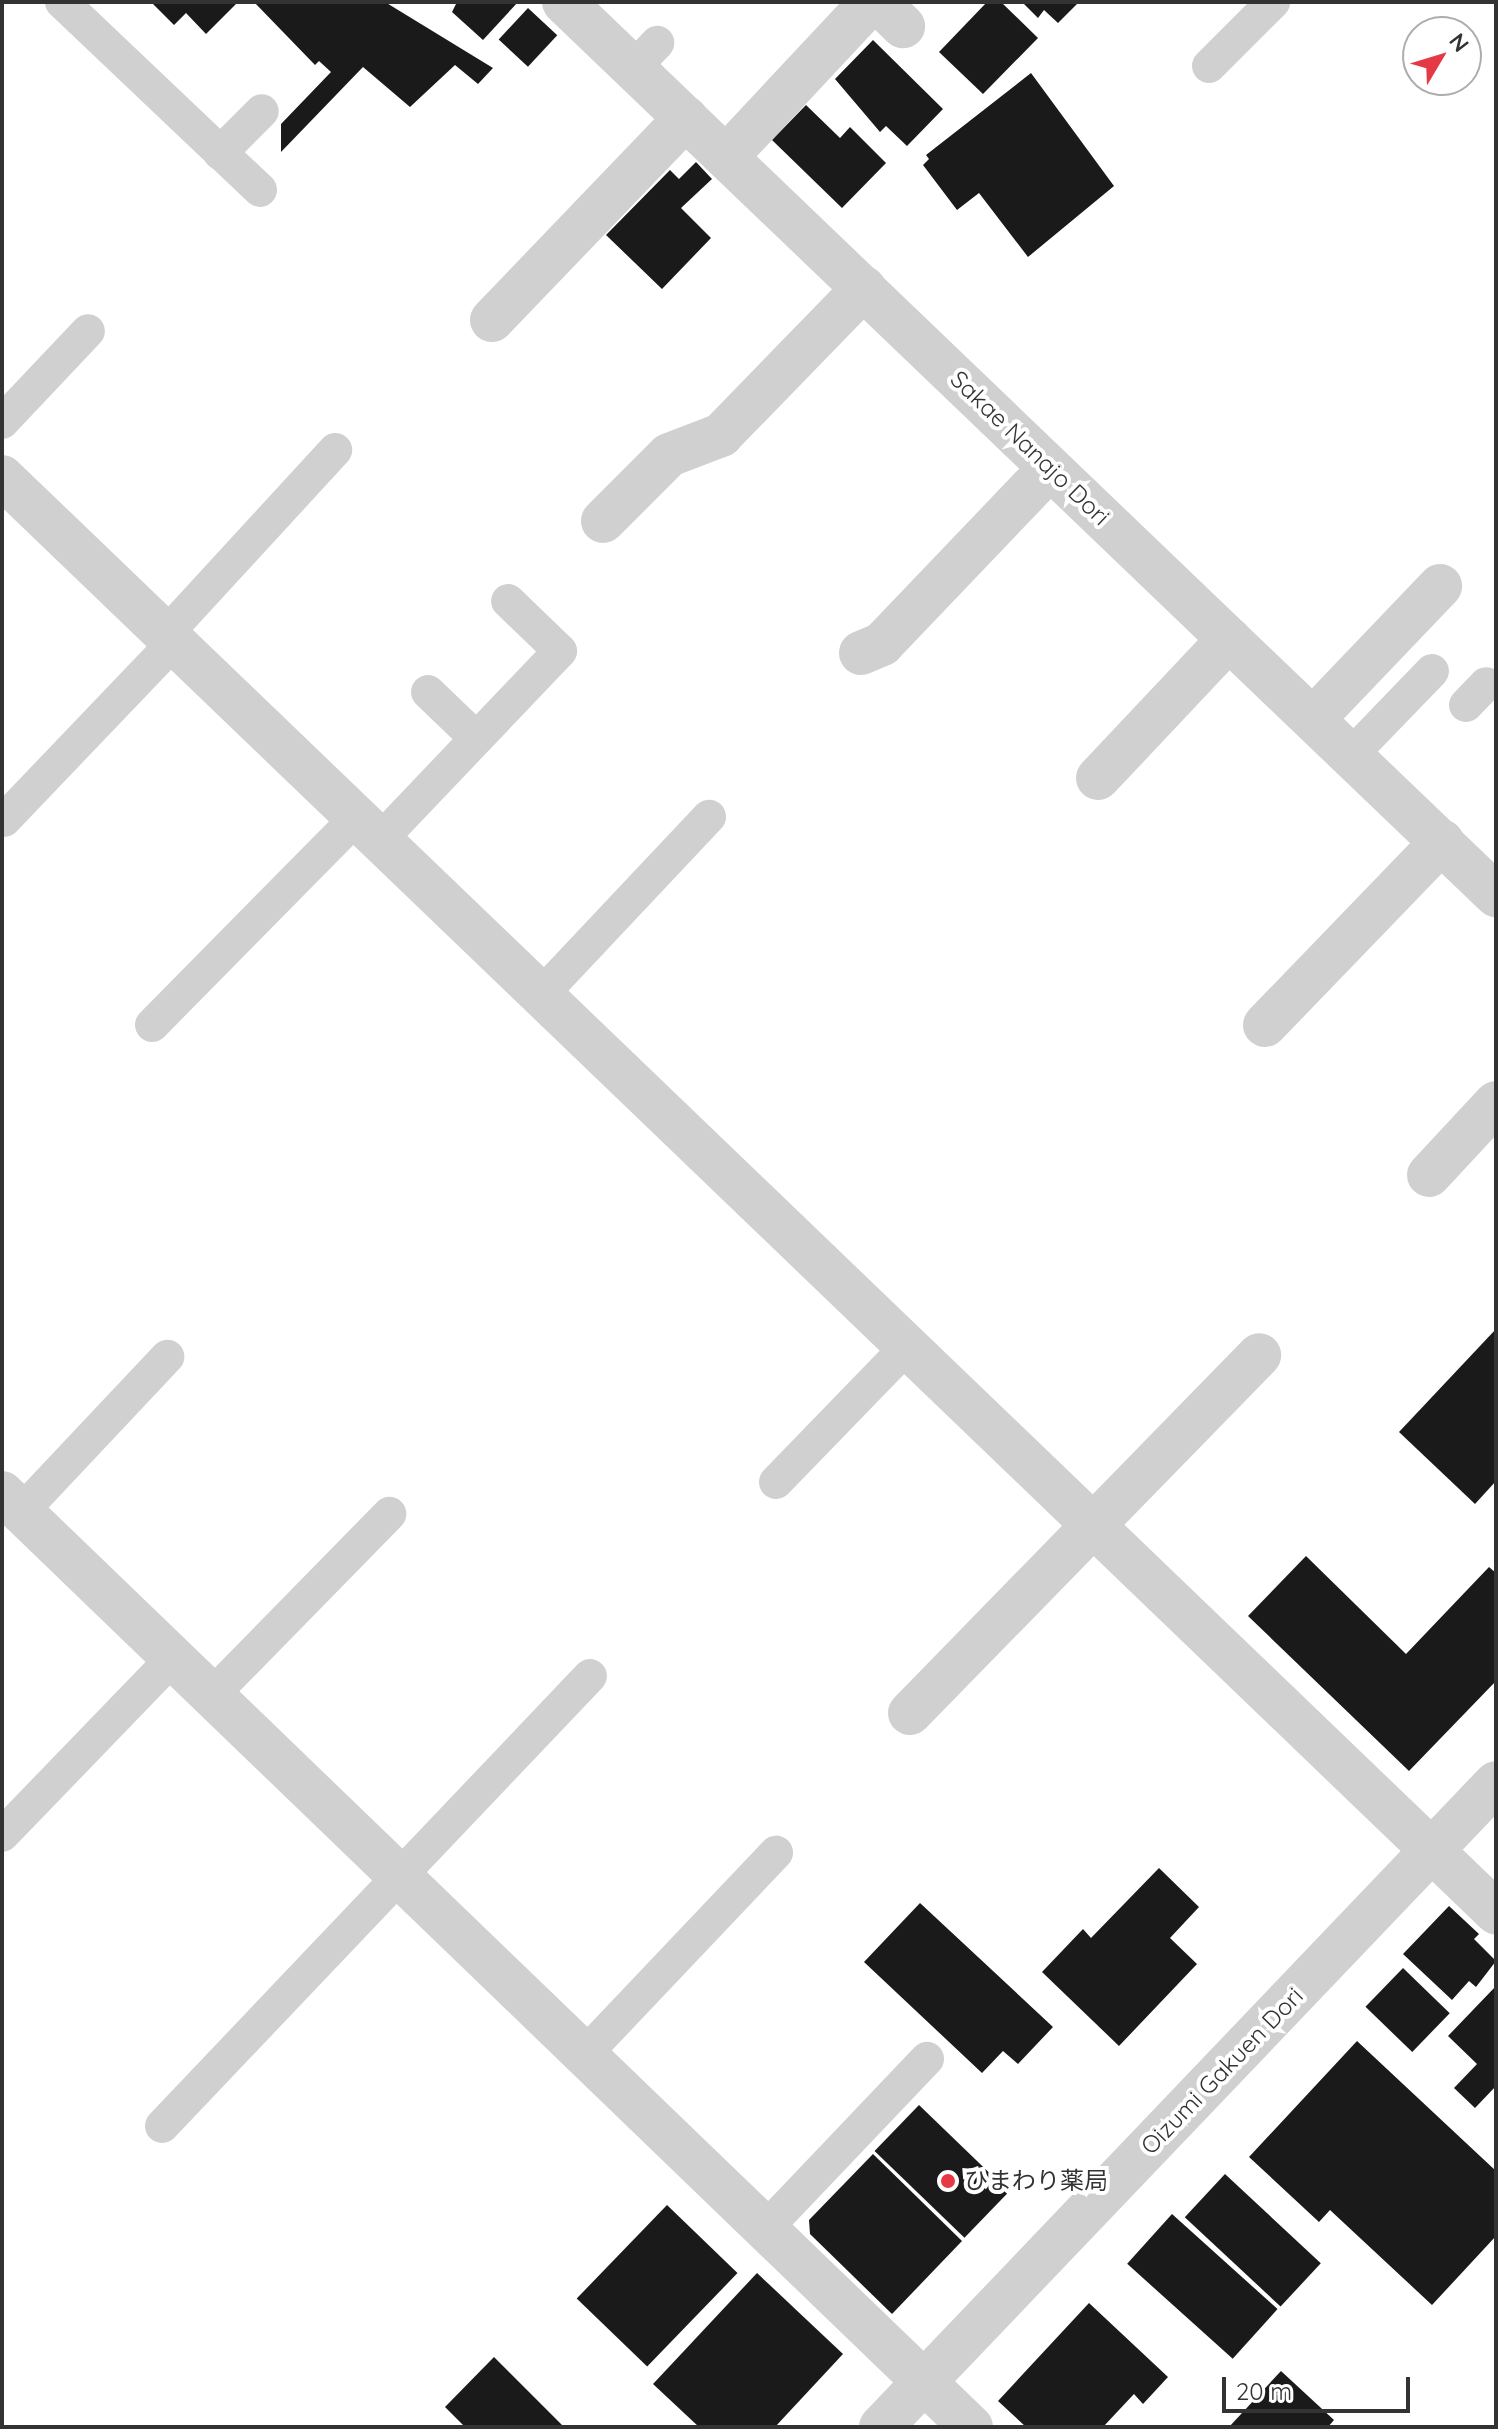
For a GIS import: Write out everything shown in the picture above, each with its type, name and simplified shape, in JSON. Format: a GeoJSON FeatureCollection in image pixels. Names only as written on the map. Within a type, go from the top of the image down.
{"type":"FeatureCollection","features":[{"type":"Feature","properties":{"kind":"street","name":"Sakae Nanajo Dori"},"geometry":{"type":"LineString","coordinates":[[564,2],[645,56],[686,118],[1496,895]]}},
{"type":"Feature","properties":{"kind":"street"},"geometry":{"type":"LineString","coordinates":[[726,157],[884,10]]}},
{"type":"Feature","properties":{"kind":"street"},"geometry":{"type":"LineString","coordinates":[[492,320],[686,118]]}},
{"type":"Feature","properties":{"kind":"street"},"geometry":{"type":"LineString","coordinates":[[603,521],[669,455],[721,435],[864,288]]}},
{"type":"Feature","properties":{"kind":"street"},"geometry":{"type":"LineString","coordinates":[[861,653],[882,644],[1050,468]]}},
{"type":"Feature","properties":{"kind":"street"},"geometry":{"type":"LineString","coordinates":[[2,477],[1091,1527],[1496,1912]]}},
{"type":"Feature","properties":{"kind":"street"},"geometry":{"type":"LineString","coordinates":[[1313,719],[1440,586]]}},
{"type":"Feature","properties":{"kind":"street"},"geometry":{"type":"LineString","coordinates":[[1098,778],[1229,639]]}},
{"type":"Feature","properties":{"kind":"street"},"geometry":{"type":"LineString","coordinates":[[1265,1025],[1442,842]]}},
{"type":"Feature","properties":{"kind":"street"},"geometry":{"type":"LineString","coordinates":[[1429,1175],[1496,1103]]}},
{"type":"Feature","properties":{"kind":"street"},"geometry":{"type":"LineString","coordinates":[[910,1713],[1259,1355]]}},
{"type":"Feature","properties":{"kind":"street"},"geometry":{"type":"LineString","coordinates":[[12,1502],[971,2427]]}},
{"type":"Feature","properties":{"kind":"street","name":"Oizumi Gakuen Dori"},"geometry":{"type":"LineString","coordinates":[[881,2427],[1496,1783]]}},
{"type":"Feature","properties":{"kind":"lane"},"geometry":{"type":"LineString","coordinates":[[62,2],[260,190]]}},
{"type":"Feature","properties":{"kind":"lane"},"geometry":{"type":"LineString","coordinates":[[1209,66],[1273,2]]}},
{"type":"Feature","properties":{"kind":"lane"},"geometry":{"type":"LineString","coordinates":[[220,153],[262,111]]}},
{"type":"Feature","properties":{"kind":"lane"},"geometry":{"type":"LineString","coordinates":[[2,422],[88,331]]}},
{"type":"Feature","properties":{"kind":"lane"},"geometry":{"type":"LineString","coordinates":[[4,820],[335,450]]}},
{"type":"Feature","properties":{"kind":"lane"},"geometry":{"type":"LineString","coordinates":[[152,1025],[368,828],[476,738],[560,651],[508,601]]}},
{"type":"Feature","properties":{"kind":"lane"},"geometry":{"type":"LineString","coordinates":[[1350,756],[1432,671]]}},
{"type":"Feature","properties":{"kind":"lane"},"geometry":{"type":"LineString","coordinates":[[428,692],[476,738]]}},
{"type":"Feature","properties":{"kind":"lane"},"geometry":{"type":"LineString","coordinates":[[541,995],[709,817]]}},
{"type":"Feature","properties":{"kind":"lane"},"geometry":{"type":"LineString","coordinates":[[776,1482],[907,1347]]}},
{"type":"Feature","properties":{"kind":"lane"},"geometry":{"type":"LineString","coordinates":[[12,1502],[167,1357]]}},
{"type":"Feature","properties":{"kind":"lane"},"geometry":{"type":"LineString","coordinates":[[211,1696],[389,1514]]}},
{"type":"Feature","properties":{"kind":"lane"},"geometry":{"type":"LineString","coordinates":[[2,1835],[172,1659]]}},
{"type":"Feature","properties":{"kind":"lane"},"geometry":{"type":"LineString","coordinates":[[162,2126],[590,1676]]}},
{"type":"Feature","properties":{"kind":"lane"},"geometry":{"type":"LineString","coordinates":[[584,2055],[776,1853]]}},
{"type":"Feature","properties":{"kind":"lane"},"geometry":{"type":"LineString","coordinates":[[765,2229],[927,2059]]}},
{"type":"Feature","properties":{"kind":"building"},"geometry":{"type":"Polygon","coordinates":[[[151,2],[238,2],[206,34],[186,13],[174,25],[151,2]]]}},
{"type":"Feature","properties":{"kind":"building"},"geometry":{"type":"Polygon","coordinates":[[[254,2],[385,2],[493,68],[478,84],[455,65],[410,107],[363,67],[281,152],[281,124],[331,72],[319,61],[315,65],[254,2]]]}},
{"type":"Feature","properties":{"kind":"building"},"geometry":{"type":"Polygon","coordinates":[[[457,2],[518,2],[483,40],[452,12],[457,2]]]}},
{"type":"Feature","properties":{"kind":"building"},"geometry":{"type":"Polygon","coordinates":[[[987,2],[1001,2],[1038,38],[983,94],[939,52],[987,2]]]}},
{"type":"Feature","properties":{"kind":"building"},"geometry":{"type":"Polygon","coordinates":[[[1022,2],[1079,2],[1058,23],[1044,10],[1038,18],[1022,2]]]}},
{"type":"Feature","properties":{"kind":"building"},"geometry":{"type":"Polygon","coordinates":[[[528,8],[557,35],[528,67],[499,39],[528,8]]]}},
{"type":"Feature","properties":{"kind":"building"},"geometry":{"type":"Polygon","coordinates":[[[873,40],[943,109],[907,146],[886,126],[880,132],[835,79],[873,40]]]}},
{"type":"Feature","properties":{"kind":"building"},"geometry":{"type":"Polygon","coordinates":[[[1031,73],[1114,186],[1028,257],[979,193],[957,210],[923,165],[929,159],[926,155],[1031,73]]]}},
{"type":"Feature","properties":{"kind":"building"},"geometry":{"type":"Polygon","coordinates":[[[806,105],[840,138],[850,127],[886,163],[842,208],[772,140],[806,105]]]}},
{"type":"Feature","properties":{"kind":"building"},"geometry":{"type":"Polygon","coordinates":[[[696,162],[712,179],[681,208],[711,238],[662,289],[606,235],[670,170],[679,179],[696,162]]]}},
{"type":"Feature","properties":{"kind":"building"},"geometry":{"type":"Polygon","coordinates":[[[1496,1329],[1496,1481],[1475,1504],[1399,1432],[1496,1329]]]}},
{"type":"Feature","properties":{"kind":"building"},"geometry":{"type":"Polygon","coordinates":[[[1306,1556],[1406,1654],[1489,1567],[1496,1573],[1496,1681],[1409,1771],[1248,1616],[1306,1556]]]}},
{"type":"Feature","properties":{"kind":"building"},"geometry":{"type":"Polygon","coordinates":[[[1159,1868],[1199,1907],[1170,1938],[1197,1964],[1119,2046],[1042,1972],[1083,1929],[1091,1938],[1159,1868]]]}},
{"type":"Feature","properties":{"kind":"building"},"geometry":{"type":"Polygon","coordinates":[[[920,1903],[1053,2027],[1018,2064],[1003,2051],[982,2073],[864,1962],[920,1903]]]}},
{"type":"Feature","properties":{"kind":"building"},"geometry":{"type":"Polygon","coordinates":[[[1449,1906],[1479,1934],[1474,1939],[1496,1961],[1476,1987],[1469,1981],[1452,2000],[1403,1954],[1449,1906]]]}},
{"type":"Feature","properties":{"kind":"building"},"geometry":{"type":"Polygon","coordinates":[[[1403,1968],[1450,2013],[1412,2052],[1365,2007],[1403,1968]]]}},
{"type":"Feature","properties":{"kind":"building"},"geometry":{"type":"Polygon","coordinates":[[[1496,1986],[1496,2086],[1475,2108],[1454,2088],[1477,2064],[1448,2036],[1496,1986]]]}},
{"type":"Feature","properties":{"kind":"building"},"geometry":{"type":"Polygon","coordinates":[[[1357,2041],[1496,2171],[1496,2236],[1432,2305],[1330,2210],[1319,2222],[1249,2157],[1357,2041]]]}},
{"type":"Feature","properties":{"kind":"building"},"geometry":{"type":"Polygon","coordinates":[[[919,2105],[1009,2192],[964,2238],[875,2151],[919,2105]]]}},
{"type":"Feature","properties":{"kind":"building"},"geometry":{"type":"Polygon","coordinates":[[[873,2154],[962,2241],[892,2314],[810,2234],[809,2220],[873,2154]]]}},
{"type":"Feature","properties":{"kind":"building"},"geometry":{"type":"Polygon","coordinates":[[[1225,2174],[1321,2263],[1281,2306],[1185,2217],[1225,2174]]]}},
{"type":"Feature","properties":{"kind":"building"},"geometry":{"type":"Polygon","coordinates":[[[667,2205],[737,2273],[647,2367],[577,2299],[667,2205]]]}},
{"type":"Feature","properties":{"kind":"building"},"geometry":{"type":"Polygon","coordinates":[[[1172,2214],[1278,2309],[1233,2359],[1127,2264],[1172,2214]]]}},
{"type":"Feature","properties":{"kind":"building"},"geometry":{"type":"Polygon","coordinates":[[[757,2273],[843,2354],[775,2427],[699,2427],[653,2384],[757,2273]]]}},
{"type":"Feature","properties":{"kind":"building"},"geometry":{"type":"Polygon","coordinates":[[[1089,2303],[1168,2377],[1143,2404],[1134,2394],[1103,2427],[1026,2427],[998,2401],[1089,2303]]]}},
{"type":"Feature","properties":{"kind":"building"},"geometry":{"type":"Polygon","coordinates":[[[494,2357],[564,2427],[465,2427],[445,2407],[494,2357]]]}},
{"type":"Feature","properties":{"kind":"building"},"geometry":{"type":"Polygon","coordinates":[[[1281,2371],[1334,2420],[1328,2427],[1229,2427],[1281,2371]]]}},
{"type":"Feature","properties":{"kind":"place","name":"ひまわり薬局"},"geometry":{"type":"Point","coordinates":[948,2181]}}]}
